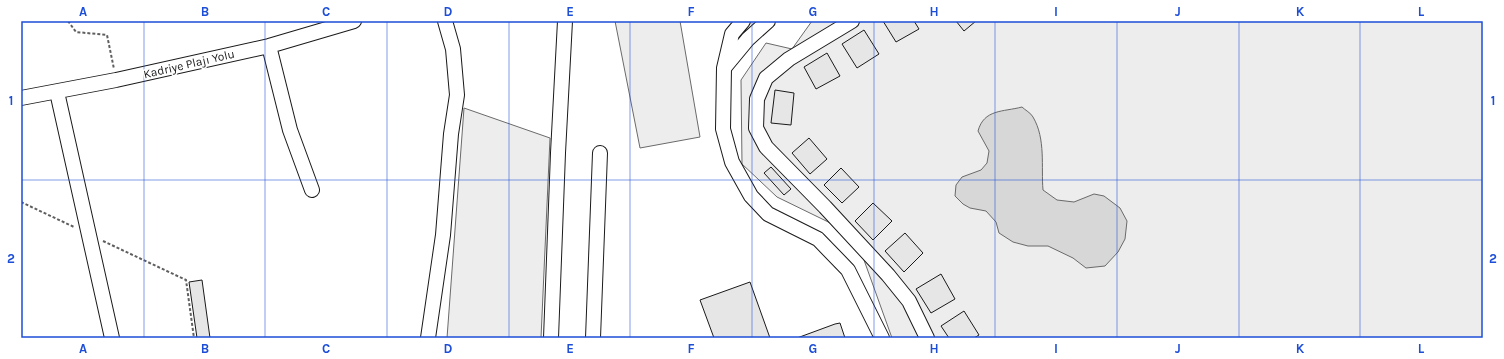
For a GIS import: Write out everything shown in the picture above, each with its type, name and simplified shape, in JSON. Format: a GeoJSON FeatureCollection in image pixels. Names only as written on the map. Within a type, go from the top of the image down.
{"type":"FeatureCollection","features":[{"type":"Feature","properties":{"kind":"street","name":"Kadriye Plajı Yolu"},"geometry":{"type":"LineString","coordinates":[[21,98],[116,80],[269,46],[354,21]]}},
{"type":"Feature","properties":{"kind":"street"},"geometry":{"type":"LineString","coordinates":[[428,338],[443,235],[451,134],[457,95],[453,49],[445,21]]}},
{"type":"Feature","properties":{"kind":"street"},"geometry":{"type":"LineString","coordinates":[[551,338],[565,21]]}},
{"type":"Feature","properties":{"kind":"street"},"geometry":{"type":"LineString","coordinates":[[743,21],[732,34],[724,68],[723,129],[732,162],[751,196],[768,214],[818,239],[848,270],[882,338]]}},
{"type":"Feature","properties":{"kind":"street"},"geometry":{"type":"LineString","coordinates":[[724,68],[748,39],[768,21]]}},
{"type":"Feature","properties":{"kind":"street"},"geometry":{"type":"LineString","coordinates":[[852,21],[789,59],[766,78],[756,99],[756,128],[766,147],[830,213],[905,295],[927,338]]}},
{"type":"Feature","properties":{"kind":"street"},"geometry":{"type":"LineString","coordinates":[[269,46],[290,130],[312,190]]}},
{"type":"Feature","properties":{"kind":"street"},"geometry":{"type":"LineString","coordinates":[[56,92],[112,338]]}},
{"type":"Feature","properties":{"kind":"street"},"geometry":{"type":"LineString","coordinates":[[592,338],[600,153]]}},
{"type":"Feature","properties":{"kind":"path"},"geometry":{"type":"LineString","coordinates":[[68,21],[76,32],[107,35],[116,80]]}},
{"type":"Feature","properties":{"kind":"path"},"geometry":{"type":"LineString","coordinates":[[21,202],[186,280],[194,338]]}},
{"type":"Feature","properties":{"kind":"shaded area"},"geometry":{"type":"Polygon","coordinates":[[[615,21],[680,21],[700,137],[640,148],[615,21]]]}},
{"type":"Feature","properties":{"kind":"shaded area"},"geometry":{"type":"Polygon","coordinates":[[[812,21],[1483,21],[1483,338],[892,338],[855,235],[777,197],[742,164],[741,80],[766,43],[792,49],[812,21]]]}},
{"type":"Feature","properties":{"kind":"shaded area"},"geometry":{"type":"Polygon","coordinates":[[[1022,107],[1032,116],[1040,134],[1043,190],[1057,200],[1074,202],[1094,194],[1104,196],[1120,208],[1127,221],[1125,239],[1118,252],[1105,266],[1086,268],[1073,258],[1048,246],[1028,246],[1013,242],[999,233],[996,222],[986,211],[970,208],[963,204],[955,196],[956,185],[962,177],[981,170],[987,163],[989,151],[978,131],[981,124],[990,115],[1001,111],[1022,107]]]}},
{"type":"Feature","properties":{"kind":"shaded area"},"geometry":{"type":"Polygon","coordinates":[[[464,108],[550,138],[541,338],[447,338],[464,108]]]}},
{"type":"Feature","properties":{"kind":"building"},"geometry":{"type":"Polygon","coordinates":[[[883,21],[914,21],[919,29],[896,42],[883,21]]]}},
{"type":"Feature","properties":{"kind":"building"},"geometry":{"type":"Polygon","coordinates":[[[956,21],[976,21],[964,31],[956,21]]]}},
{"type":"Feature","properties":{"kind":"building"},"geometry":{"type":"Polygon","coordinates":[[[864,30],[879,54],[857,68],[842,44],[864,30]]]}},
{"type":"Feature","properties":{"kind":"building"},"geometry":{"type":"Polygon","coordinates":[[[827,53],[840,76],[816,89],[804,67],[827,53]]]}},
{"type":"Feature","properties":{"kind":"building"},"geometry":{"type":"Polygon","coordinates":[[[775,90],[794,93],[791,125],[771,123],[775,90]]]}},
{"type":"Feature","properties":{"kind":"building"},"geometry":{"type":"Polygon","coordinates":[[[809,138],[827,159],[810,174],[792,153],[809,138]]]}},
{"type":"Feature","properties":{"kind":"building"},"geometry":{"type":"Polygon","coordinates":[[[771,167],[791,189],[784,195],[764,173],[771,167]]]}},
{"type":"Feature","properties":{"kind":"building"},"geometry":{"type":"Polygon","coordinates":[[[841,168],[859,187],[842,203],[824,185],[841,168]]]}},
{"type":"Feature","properties":{"kind":"building"},"geometry":{"type":"Polygon","coordinates":[[[873,203],[892,221],[873,240],[855,221],[873,203]]]}},
{"type":"Feature","properties":{"kind":"building"},"geometry":{"type":"Polygon","coordinates":[[[905,233],[923,253],[904,272],[885,251],[905,233]]]}},
{"type":"Feature","properties":{"kind":"building"},"geometry":{"type":"Polygon","coordinates":[[[941,274],[955,299],[931,313],[916,289],[941,274]]]}},
{"type":"Feature","properties":{"kind":"building"},"geometry":{"type":"Polygon","coordinates":[[[202,280],[210,338],[197,338],[189,282],[202,280]]]}},
{"type":"Feature","properties":{"kind":"building"},"geometry":{"type":"Polygon","coordinates":[[[750,282],[770,338],[714,338],[700,300],[750,282]]]}},
{"type":"Feature","properties":{"kind":"building"},"geometry":{"type":"Polygon","coordinates":[[[964,311],[979,335],[974,338],[949,338],[941,326],[964,311]]]}},
{"type":"Feature","properties":{"kind":"building"},"geometry":{"type":"Polygon","coordinates":[[[840,323],[845,338],[797,338],[835,324],[840,323]]]}}]}
